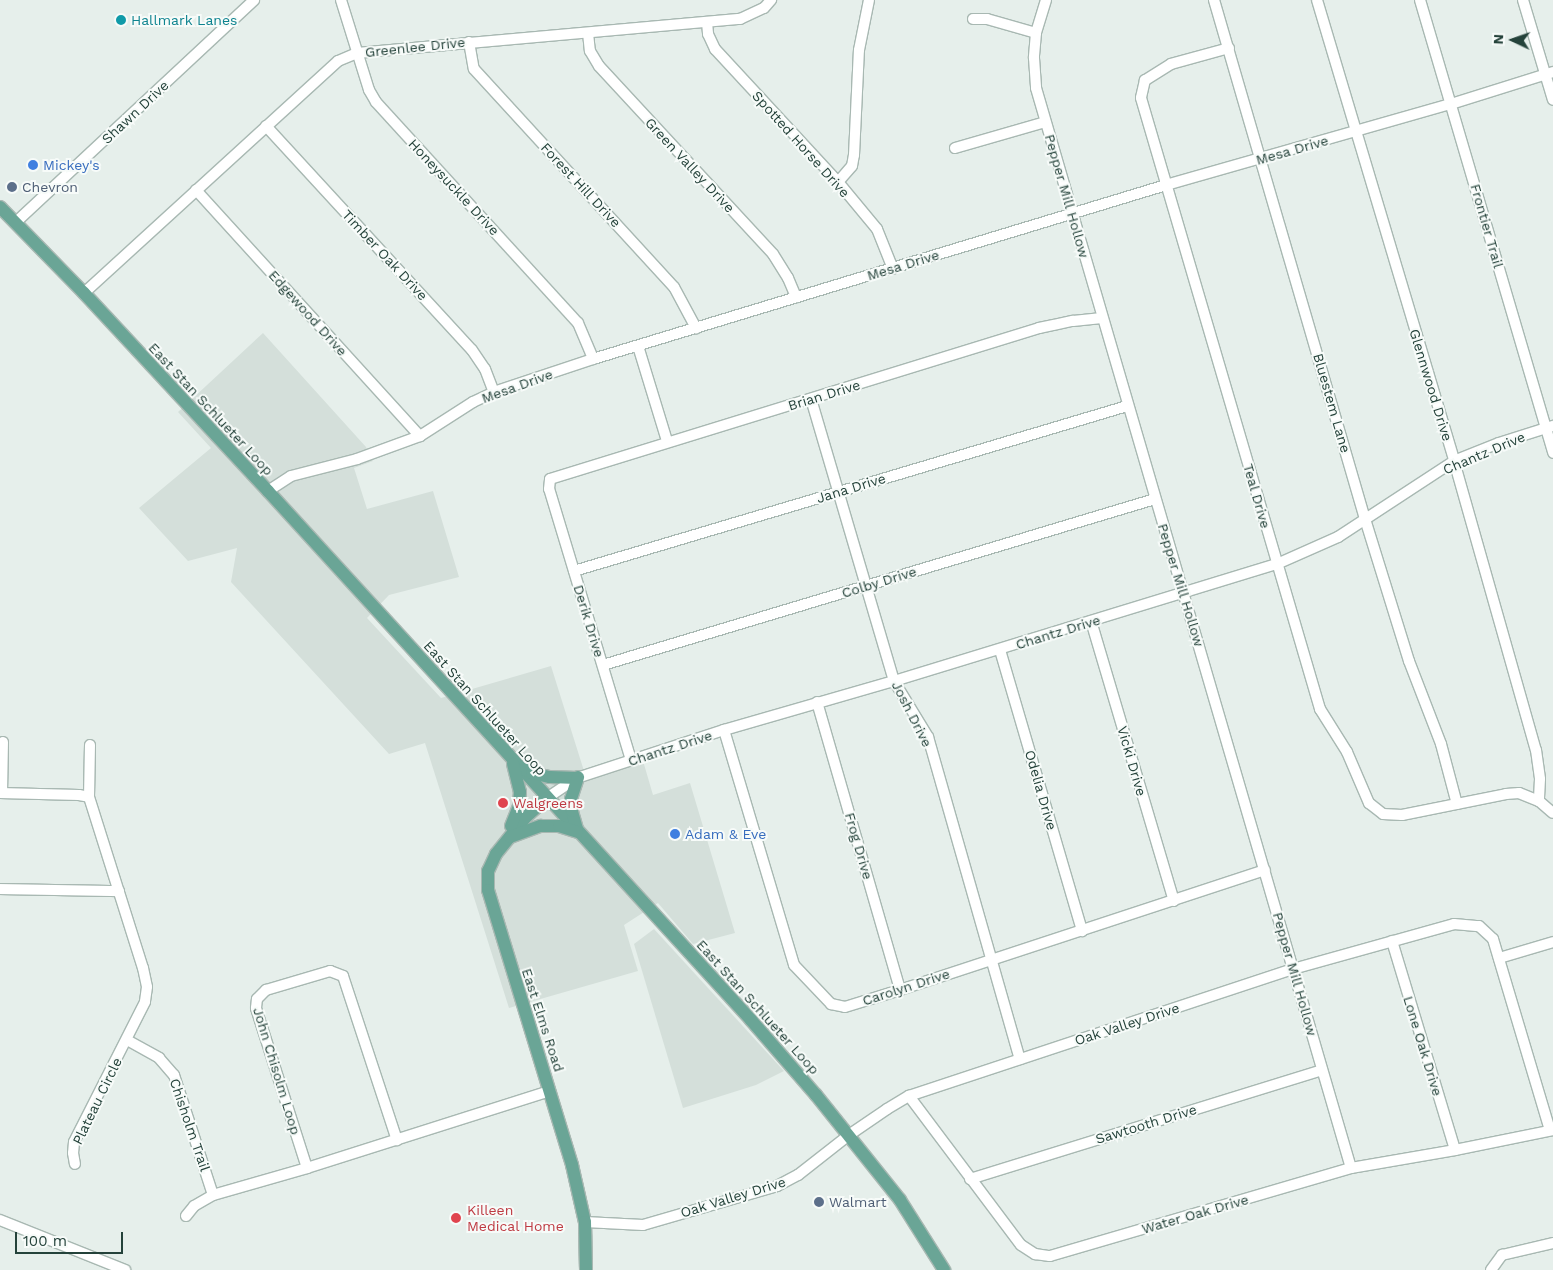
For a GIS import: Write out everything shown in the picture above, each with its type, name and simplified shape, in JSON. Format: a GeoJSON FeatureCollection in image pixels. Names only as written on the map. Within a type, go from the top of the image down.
{"type":"FeatureCollection","features":[{"type":"Feature","properties":{"kind":"main road","name":"East Stan Schlueter Loop"},"geometry":{"type":"LineString","coordinates":[[0,207],[84,293],[268,491],[577,832],[751,1020],[849,1135],[900,1200],[944,1270]]}},
{"type":"Feature","properties":{"kind":"main road"},"geometry":{"type":"LineString","coordinates":[[515,764],[532,773],[578,778],[572,799],[572,811],[577,832]]}},
{"type":"Feature","properties":{"kind":"main road"},"geometry":{"type":"LineString","coordinates":[[507,838],[519,806],[520,792],[515,764]]}},
{"type":"Feature","properties":{"kind":"main road","name":"East Elms Road"},"geometry":{"type":"LineString","coordinates":[[547,798],[507,838],[491,862],[488,890],[572,1165],[586,1222],[586,1270]]}},
{"type":"Feature","properties":{"kind":"main road"},"geometry":{"type":"LineString","coordinates":[[507,838],[541,826],[558,826],[577,832]]}},
{"type":"Feature","properties":{"kind":"street","name":"Shawn Drive"},"geometry":{"type":"LineString","coordinates":[[15,223],[254,0]]}},
{"type":"Feature","properties":{"kind":"street","name":"Honeysuckle Drive"},"geometry":{"type":"LineString","coordinates":[[341,0],[369,90],[376,102],[578,323],[593,359]]}},
{"type":"Feature","properties":{"kind":"street","name":"Greenlee Drive"},"geometry":{"type":"LineString","coordinates":[[84,293],[321,74],[338,61],[357,53],[707,22],[746,16],[764,8],[771,0]]}},
{"type":"Feature","properties":{"kind":"street"},"geometry":{"type":"LineString","coordinates":[[838,182],[852,166],[854,155],[859,50],[869,0]]}},
{"type":"Feature","properties":{"kind":"street","name":"Pepper Mill Hollow"},"geometry":{"type":"LineString","coordinates":[[1046,0],[1036,33],[1034,72],[1045,122],[1351,1168]]}},
{"type":"Feature","properties":{"kind":"street","name":"Bluestem Lane"},"geometry":{"type":"LineString","coordinates":[[1214,0],[1262,158],[1365,519],[1409,661],[1441,744],[1457,804]]}},
{"type":"Feature","properties":{"kind":"street","name":"Glennwood Drive"},"geometry":{"type":"LineString","coordinates":[[1317,0],[1454,461],[1536,750],[1540,779],[1539,801]]}},
{"type":"Feature","properties":{"kind":"street","name":"Frontier Trail"},"geometry":{"type":"LineString","coordinates":[[1420,0],[1549,427],[1553,453]]}},
{"type":"Feature","properties":{"kind":"street"},"geometry":{"type":"LineString","coordinates":[[1523,0],[1549,73],[1553,100]]}},
{"type":"Feature","properties":{"kind":"street"},"geometry":{"type":"LineString","coordinates":[[973,19],[987,19],[1036,33]]}},
{"type":"Feature","properties":{"kind":"street","name":"Spotted Horse Drive"},"geometry":{"type":"LineString","coordinates":[[707,22],[708,34],[715,50],[838,182],[877,229],[893,269]]}},
{"type":"Feature","properties":{"kind":"street","name":"Green Valley Drive"},"geometry":{"type":"LineString","coordinates":[[588,33],[590,51],[599,66],[772,254],[788,278],[796,297]]}},
{"type":"Feature","properties":{"kind":"street","name":"Forest Hill Drive"},"geometry":{"type":"LineString","coordinates":[[469,42],[474,69],[674,287],[696,328]]}},
{"type":"Feature","properties":{"kind":"street","name":"Teal Drive"},"geometry":{"type":"LineString","coordinates":[[1229,48],[1171,64],[1145,80],[1141,98],[1315,697],[1325,719],[1347,752],[1368,803],[1374,809],[1392,815],[1519,793],[1539,801],[1553,813]]}},
{"type":"Feature","properties":{"kind":"street","name":"Mesa Drive"},"geometry":{"type":"LineString","coordinates":[[268,491],[291,476],[357,459],[420,436],[473,402],[494,392],[593,359],[1166,185],[1356,132],[1549,73]]}},
{"type":"Feature","properties":{"kind":"street"},"geometry":{"type":"LineString","coordinates":[[955,148],[1045,122]]}},
{"type":"Feature","properties":{"kind":"street","name":"Timber Oak Drive"},"geometry":{"type":"LineString","coordinates":[[266,126],[472,350],[485,369],[494,392]]}},
{"type":"Feature","properties":{"kind":"street","name":"Edgewood Drive"},"geometry":{"type":"LineString","coordinates":[[196,190],[420,436]]}},
{"type":"Feature","properties":{"kind":"street","name":"Brian Drive"},"geometry":{"type":"LineString","coordinates":[[549,482],[550,479],[667,441],[811,399],[1039,328],[1073,320],[1102,318]]}},
{"type":"Feature","properties":{"kind":"street"},"geometry":{"type":"LineString","coordinates":[[638,346],[667,441]]}},
{"type":"Feature","properties":{"kind":"street","name":"Josh Drive"},"geometry":{"type":"LineString","coordinates":[[811,399],[894,681],[928,737],[1020,1059]]}},
{"type":"Feature","properties":{"kind":"street","name":"Jana Drive"},"geometry":{"type":"LineString","coordinates":[[574,571],[1127,406]]}},
{"type":"Feature","properties":{"kind":"street","name":"Chantz Drive"},"geometry":{"type":"LineString","coordinates":[[547,798],[578,778],[724,730],[1000,650],[1277,564],[1338,537],[1454,461],[1499,443],[1549,427]]}},
{"type":"Feature","properties":{"kind":"street","name":"Derik Drive"},"geometry":{"type":"LineString","coordinates":[[549,482],[631,760]]}},
{"type":"Feature","properties":{"kind":"street","name":"Colby Drive"},"geometry":{"type":"LineString","coordinates":[[603,665],[1155,499]]}},
{"type":"Feature","properties":{"kind":"street","name":"Vicki Drive"},"geometry":{"type":"LineString","coordinates":[[1091,621],[1174,901]]}},
{"type":"Feature","properties":{"kind":"street","name":"Odelia Drive"},"geometry":{"type":"LineString","coordinates":[[1000,650],[1082,931]]}},
{"type":"Feature","properties":{"kind":"street","name":"Frog Drive"},"geometry":{"type":"LineString","coordinates":[[817,702],[900,990]]}},
{"type":"Feature","properties":{"kind":"street","name":"Carolyn Drive"},"geometry":{"type":"LineString","coordinates":[[724,730],[794,965],[830,1004],[844,1007],[900,990],[1265,870]]}},
{"type":"Feature","properties":{"kind":"street"},"geometry":{"type":"LineString","coordinates":[[3,742],[1,793],[79,795],[89,797]]}},
{"type":"Feature","properties":{"kind":"street"},"geometry":{"type":"LineString","coordinates":[[90,745],[89,797],[147,987],[145,1002],[127,1040]]}},
{"type":"Feature","properties":{"kind":"street"},"geometry":{"type":"LineString","coordinates":[[0,889],[119,891]]}},
{"type":"Feature","properties":{"kind":"street","name":"Oak Valley Drive"},"geometry":{"type":"LineString","coordinates":[[586,1222],[642,1225],[777,1186],[798,1176],[849,1135],[887,1108],[909,1096],[1293,969],[1454,924],[1473,925],[1487,931],[1493,939],[1551,1130]]}},
{"type":"Feature","properties":{"kind":"street","name":"Lone Oak Drive"},"geometry":{"type":"LineString","coordinates":[[1392,941],[1455,1150]]}},
{"type":"Feature","properties":{"kind":"street"},"geometry":{"type":"LineString","coordinates":[[1500,958],[1553,942]]}},
{"type":"Feature","properties":{"kind":"street","name":"John Chisolm Loop"},"geometry":{"type":"LineString","coordinates":[[307,1168],[256,1008],[257,999],[266,990],[330,971],[343,976],[397,1140]]}},
{"type":"Feature","properties":{"kind":"street","name":"Plateau Circle"},"geometry":{"type":"LineString","coordinates":[[75,1164],[72,1153],[74,1142],[127,1040]]}},
{"type":"Feature","properties":{"kind":"street","name":"Chisholm Trail"},"geometry":{"type":"LineString","coordinates":[[127,1040],[159,1058],[174,1075],[213,1195]]}},
{"type":"Feature","properties":{"kind":"street","name":"Sawtooth Drive"},"geometry":{"type":"LineString","coordinates":[[970,1179],[1322,1070]]}},
{"type":"Feature","properties":{"kind":"street"},"geometry":{"type":"LineString","coordinates":[[186,1216],[194,1206],[213,1195],[307,1168],[550,1091]]}},
{"type":"Feature","properties":{"kind":"street","name":"Water Oak Drive"},"geometry":{"type":"LineString","coordinates":[[909,1096],[1021,1245],[1035,1254],[1050,1256],[1351,1168],[1455,1150],[1551,1130]]}},
{"type":"Feature","properties":{"kind":"street"},"geometry":{"type":"LineString","coordinates":[[0,1220],[125,1270]]}},
{"type":"Feature","properties":{"kind":"street"},"geometry":{"type":"LineString","coordinates":[[1491,1270],[1502,1255],[1553,1243]]}},
{"type":"Feature","properties":{"kind":"shaded area"},"geometry":{"type":"Polygon","coordinates":[[[263,333],[366,447],[373,461],[354,468],[367,509],[433,491],[459,577],[389,595],[367,618],[441,698],[551,666],[584,771],[641,754],[653,795],[690,783],[735,933],[693,944],[658,903],[624,925],[638,971],[509,1008],[425,743],[389,754],[231,582],[237,548],[188,561],[139,508],[211,448],[178,412],[263,333]]]}},
{"type":"Feature","properties":{"kind":"shaded area"},"geometry":{"type":"Polygon","coordinates":[[[654,929],[784,1071],[756,1085],[683,1108],[634,944],[654,929]]]}},
{"type":"Feature","properties":{"kind":"place","name":"Hallmark Lanes"},"geometry":{"type":"Point","coordinates":[121,20]}},
{"type":"Feature","properties":{"kind":"place","name":"Mickey's"},"geometry":{"type":"Point","coordinates":[33,165]}},
{"type":"Feature","properties":{"kind":"place","name":"Chevron"},"geometry":{"type":"Point","coordinates":[12,187]}},
{"type":"Feature","properties":{"kind":"place","name":"Walgreens"},"geometry":{"type":"Point","coordinates":[503,803]}},
{"type":"Feature","properties":{"kind":"place","name":"Adam & Eve"},"geometry":{"type":"Point","coordinates":[675,834]}},
{"type":"Feature","properties":{"kind":"place","name":"Walmart"},"geometry":{"type":"Point","coordinates":[819,1202]}},
{"type":"Feature","properties":{"kind":"place","name":"Killeen Medical Home"},"geometry":{"type":"Point","coordinates":[456,1218]}}]}
